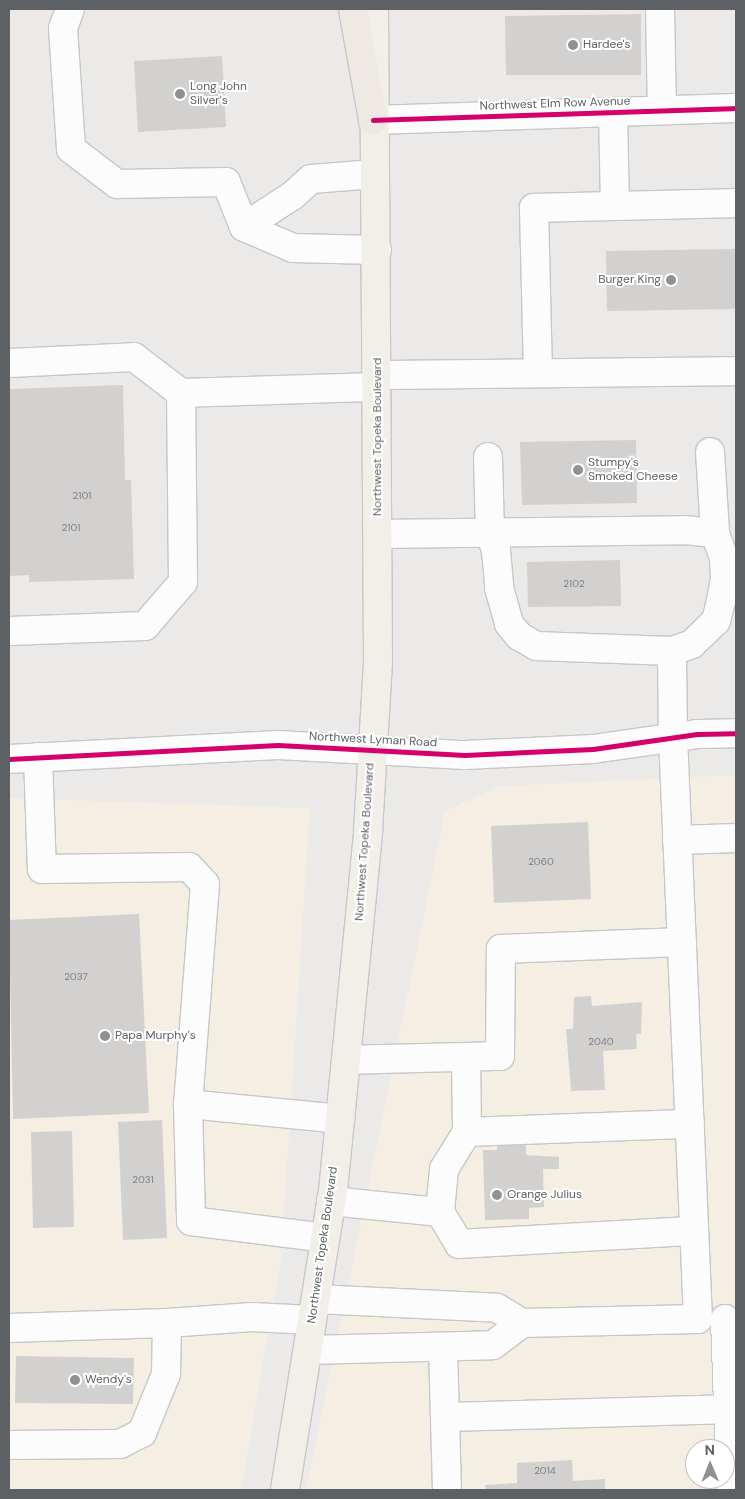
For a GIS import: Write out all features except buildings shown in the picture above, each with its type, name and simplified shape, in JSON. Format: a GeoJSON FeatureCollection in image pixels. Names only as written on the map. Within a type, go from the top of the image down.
{"type":"FeatureCollection","features":[{"type":"Feature","properties":{"kind":"highway"},"geometry":{"type":"LineString","coordinates":[[353,9],[374,120]]}},
{"type":"Feature","properties":{"kind":"main road","name":"Northwest Topeka Boulevard"},"geometry":{"type":"LineString","coordinates":[[285,1490],[331,1201],[347,1060],[373,750],[378,661],[374,9]]}},
{"type":"Feature","properties":{"kind":"street"},"geometry":{"type":"LineString","coordinates":[[70,9],[63,28],[71,149],[117,184],[226,182],[244,227],[293,248],[376,250]]}},
{"type":"Feature","properties":{"kind":"street"},"geometry":{"type":"LineString","coordinates":[[660,9],[662,110]]}},
{"type":"Feature","properties":{"kind":"street","name":"Northwest Elm Row Avenue"},"geometry":{"type":"LineString","coordinates":[[374,120],[736,108]]}},
{"type":"Feature","properties":{"kind":"street"},"geometry":{"type":"LineString","coordinates":[[613,112],[615,206]]}},
{"type":"Feature","properties":{"kind":"street"},"geometry":{"type":"LineString","coordinates":[[244,227],[292,196],[311,179],[375,174]]}},
{"type":"Feature","properties":{"kind":"street"},"geometry":{"type":"LineString","coordinates":[[538,373],[534,208],[736,203]]}},
{"type":"Feature","properties":{"kind":"street"},"geometry":{"type":"LineString","coordinates":[[9,363],[134,357],[181,393],[538,373],[736,371]]}},
{"type":"Feature","properties":{"kind":"street"},"geometry":{"type":"LineString","coordinates":[[9,631],[146,626],[183,582],[181,393]]}},
{"type":"Feature","properties":{"kind":"street"},"geometry":{"type":"LineString","coordinates":[[488,457],[490,533],[509,624],[519,636],[544,647],[672,651],[692,644],[716,621],[725,578],[724,558],[715,533],[710,452]]}},
{"type":"Feature","properties":{"kind":"street"},"geometry":{"type":"LineString","coordinates":[[378,534],[685,530],[715,533]]}},
{"type":"Feature","properties":{"kind":"street"},"geometry":{"type":"LineString","coordinates":[[672,651],[673,738],[694,1232],[720,1319],[728,1409],[731,1490]]}},
{"type":"Feature","properties":{"kind":"street","name":"Northwest Lyman Road"},"geometry":{"type":"LineString","coordinates":[[9,759],[278,745],[465,755],[593,749],[673,738],[736,733]]}},
{"type":"Feature","properties":{"kind":"street"},"geometry":{"type":"LineString","coordinates":[[38,757],[42,870],[189,867],[205,884],[188,1104],[191,1222],[325,1238]]}},
{"type":"Feature","properties":{"kind":"street"},"geometry":{"type":"LineString","coordinates":[[677,840],[736,838]]}},
{"type":"Feature","properties":{"kind":"street"},"geometry":{"type":"LineString","coordinates":[[347,1060],[500,1056],[501,949],[682,942]]}},
{"type":"Feature","properties":{"kind":"street"},"geometry":{"type":"LineString","coordinates":[[466,1057],[466,1132],[444,1169],[440,1212],[459,1244],[694,1232]]}},
{"type":"Feature","properties":{"kind":"street"},"geometry":{"type":"LineString","coordinates":[[188,1104],[340,1119]]}},
{"type":"Feature","properties":{"kind":"street"},"geometry":{"type":"LineString","coordinates":[[466,1132],[690,1124]]}},
{"type":"Feature","properties":{"kind":"street"},"geometry":{"type":"LineString","coordinates":[[331,1201],[440,1212]]}},
{"type":"Feature","properties":{"kind":"street"},"geometry":{"type":"LineString","coordinates":[[9,1328],[167,1323],[252,1317],[314,1309],[497,1308],[522,1323],[720,1319]]}},
{"type":"Feature","properties":{"kind":"street"},"geometry":{"type":"LineString","coordinates":[[9,1445],[120,1444],[142,1432],[166,1374],[167,1323]]}},
{"type":"Feature","properties":{"kind":"street"},"geometry":{"type":"LineString","coordinates":[[308,1350],[494,1345],[522,1323]]}},
{"type":"Feature","properties":{"kind":"street"},"geometry":{"type":"LineString","coordinates":[[443,1347],[447,1490]]}},
{"type":"Feature","properties":{"kind":"street"},"geometry":{"type":"LineString","coordinates":[[445,1417],[728,1409]]}},
{"type":"Feature","properties":{"kind":"shaded area"},"geometry":{"type":"Polygon","coordinates":[[[736,775],[736,1490],[306,1490],[445,811],[500,786],[736,775]]]}},
{"type":"Feature","properties":{"kind":"shaded area"},"geometry":{"type":"Polygon","coordinates":[[[9,798],[310,808],[281,1261],[241,1490],[9,1490],[9,798]]]}},
{"type":"Feature","properties":{"kind":"cycle path"},"geometry":{"type":"LineString","coordinates":[[373,120],[736,108]]}},
{"type":"Feature","properties":{"kind":"cycle path"},"geometry":{"type":"LineString","coordinates":[[9,759],[278,745],[465,755],[593,749],[697,734],[736,733]]}},
{"type":"Feature","properties":{"kind":"place","name":"Hardee's"},"geometry":{"type":"Point","coordinates":[573,45]}},
{"type":"Feature","properties":{"kind":"place","name":"Long John Silver's"},"geometry":{"type":"Point","coordinates":[180,94]}},
{"type":"Feature","properties":{"kind":"place","name":"Burger King"},"geometry":{"type":"Point","coordinates":[671,280]}},
{"type":"Feature","properties":{"kind":"place","name":"Stumpy's Smoked Cheese"},"geometry":{"type":"Point","coordinates":[578,470]}},
{"type":"Feature","properties":{"kind":"place","name":"Papa Murphy's"},"geometry":{"type":"Point","coordinates":[105,1036]}},
{"type":"Feature","properties":{"kind":"place","name":"Orange Julius"},"geometry":{"type":"Point","coordinates":[497,1195]}},
{"type":"Feature","properties":{"kind":"place","name":"Wendy's"},"geometry":{"type":"Point","coordinates":[75,1380]}}]}
